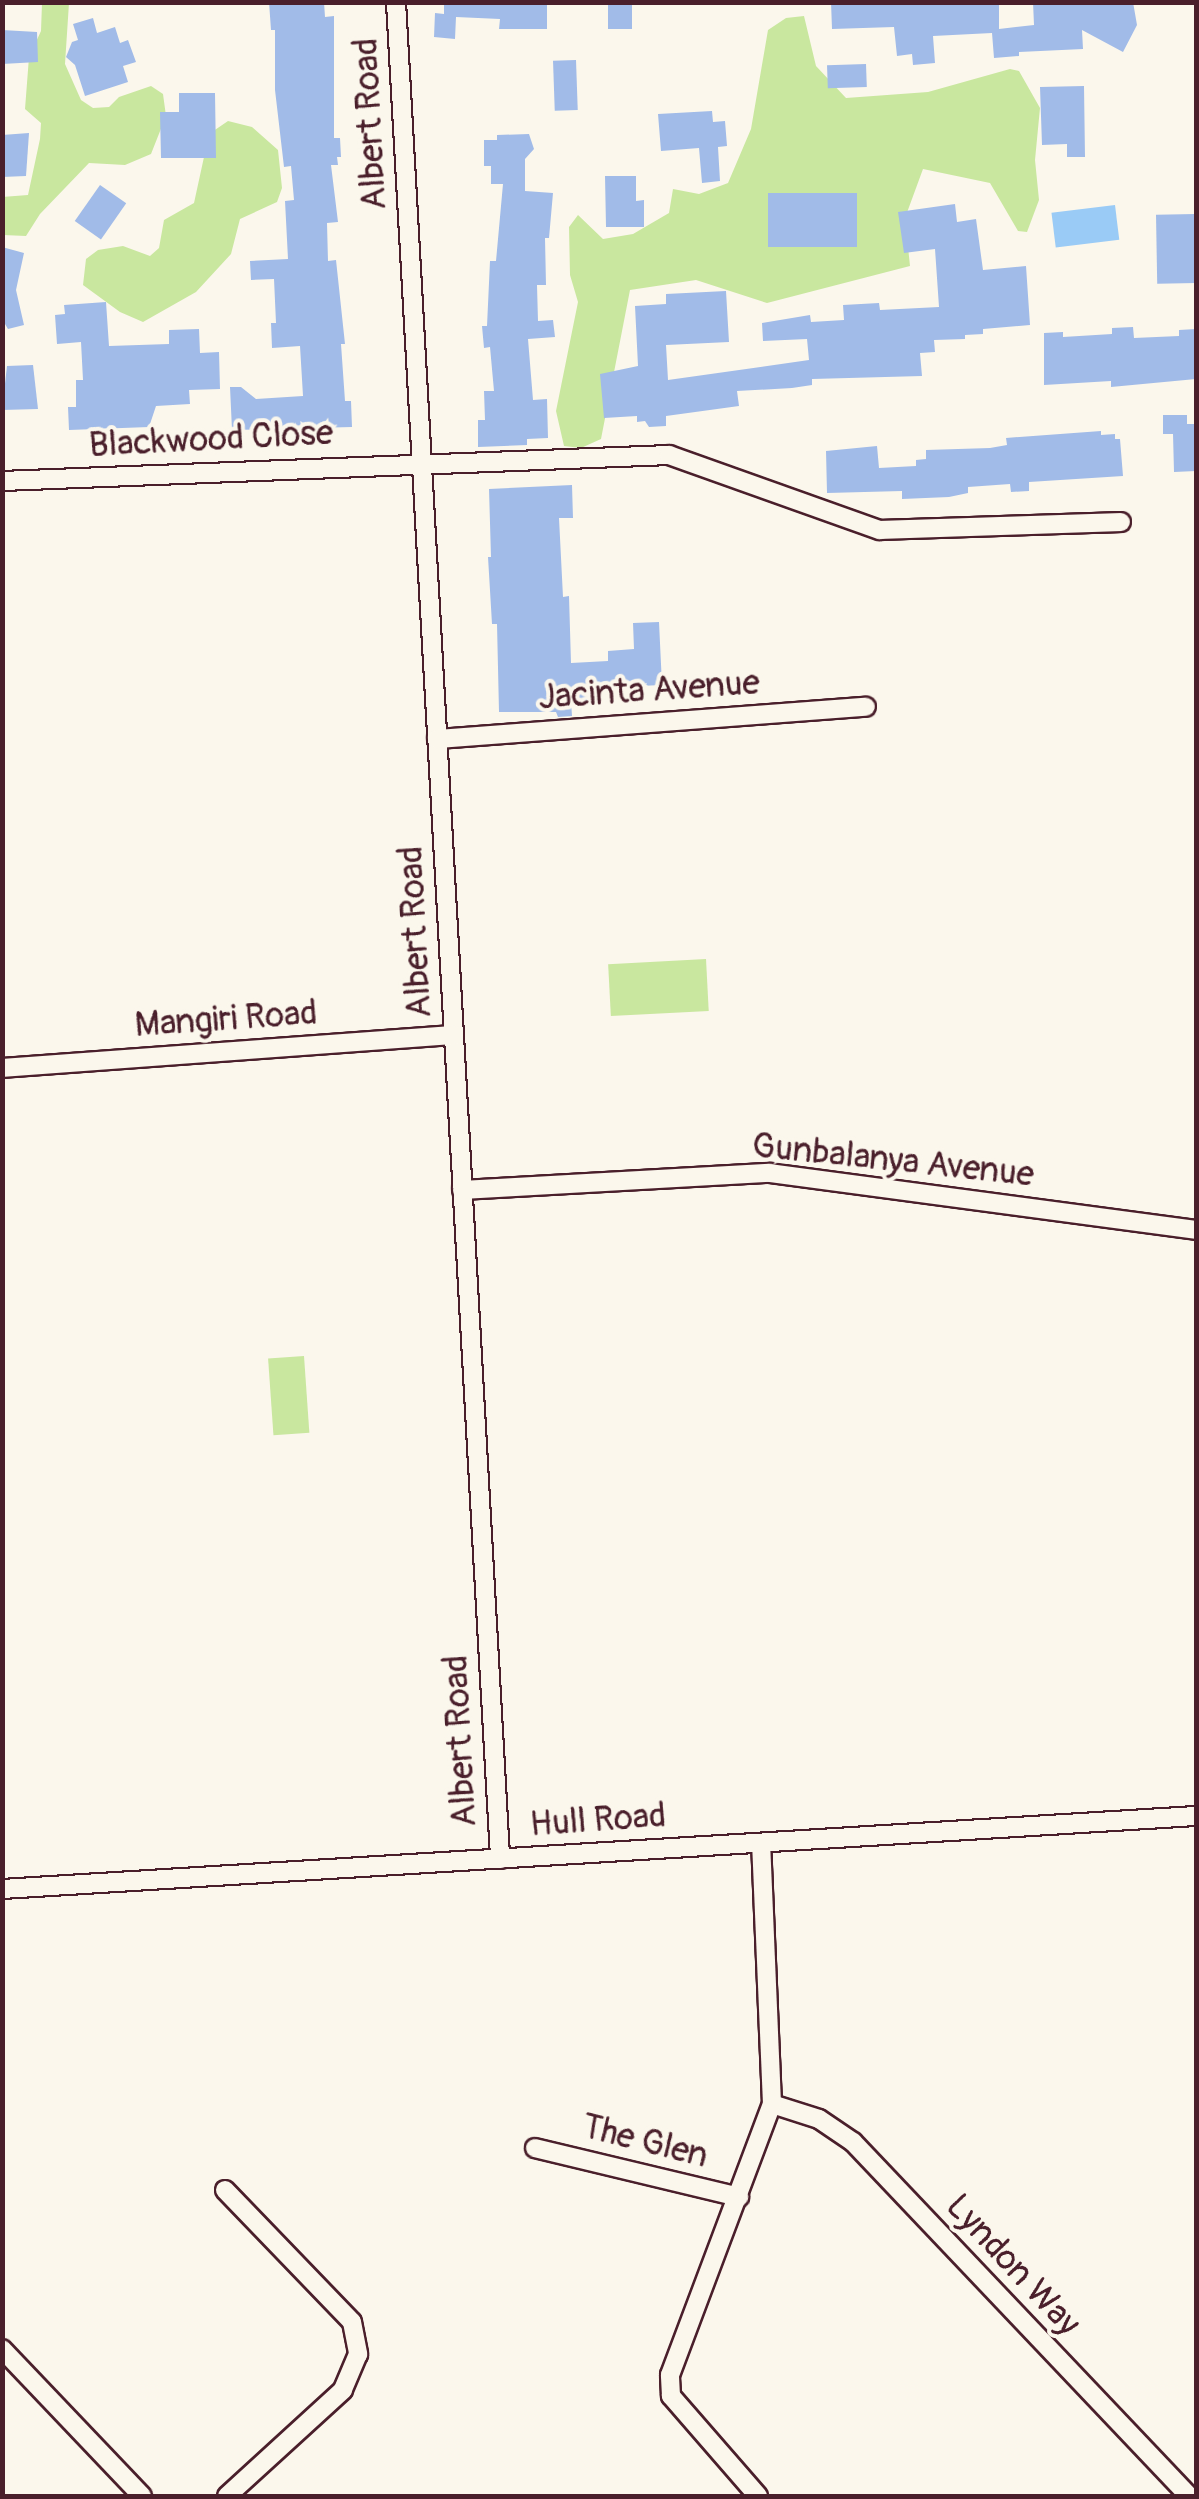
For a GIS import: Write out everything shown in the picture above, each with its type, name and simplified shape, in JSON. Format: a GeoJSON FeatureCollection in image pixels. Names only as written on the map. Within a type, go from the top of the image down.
{"type":"FeatureCollection","features":[{"type":"Feature","properties":{"kind":"street","name":"Albert Road"},"geometry":{"type":"LineString","coordinates":[[396,2],[500,1859]]}},
{"type":"Feature","properties":{"kind":"street","name":"Blackwood Close"},"geometry":{"type":"LineString","coordinates":[[2,481],[669,455],[880,530],[1122,522]]}},
{"type":"Feature","properties":{"kind":"street","name":"Jacinta Avenue"},"geometry":{"type":"LineString","coordinates":[[438,738],[866,707]]}},
{"type":"Feature","properties":{"kind":"street","name":"Mangiri Road"},"geometry":{"type":"LineString","coordinates":[[2,1068],[454,1035]]}},
{"type":"Feature","properties":{"kind":"street","name":"Gunbalanya Avenue"},"geometry":{"type":"LineString","coordinates":[[462,1190],[770,1173],[1196,1230]]}},
{"type":"Feature","properties":{"kind":"street","name":"Hull Road"},"geometry":{"type":"LineString","coordinates":[[2,1889],[1196,1816]]}},
{"type":"Feature","properties":{"kind":"street"},"geometry":{"type":"LineString","coordinates":[[758,2496],[671,2396],[670,2375],[772,2104],[761,1843]]}},
{"type":"Feature","properties":{"kind":"street","name":"Lyndon Way"},"geometry":{"type":"LineString","coordinates":[[772,2104],[819,2119],[853,2142],[1189,2496]]}},
{"type":"Feature","properties":{"kind":"street","name":"The Glen"},"geometry":{"type":"LineString","coordinates":[[536,2148],[738,2197]]}},
{"type":"Feature","properties":{"kind":"street"},"geometry":{"type":"LineString","coordinates":[[225,2190],[352,2322],[358,2354],[343,2390],[227,2496]]}},
{"type":"Feature","properties":{"kind":"street"},"geometry":{"type":"LineString","coordinates":[[2,2349],[142,2496]]}},
{"type":"Feature","properties":{"kind":"green space"},"geometry":{"type":"Polygon","coordinates":[[[42,3],[69,3],[65,64],[81,100],[93,108],[109,107],[119,97],[151,86],[163,94],[166,116],[151,154],[125,165],[89,163],[40,214],[26,236],[3,235],[2,197],[28,195],[40,139],[41,123],[25,109],[29,57],[41,31],[42,3]]]}},
{"type":"Feature","properties":{"kind":"green space"},"geometry":{"type":"Polygon","coordinates":[[[804,16],[816,66],[846,98],[928,92],[1010,69],[1019,71],[1040,108],[1035,160],[1039,200],[1027,232],[1018,231],[990,183],[923,169],[905,218],[910,266],[767,303],[696,280],[630,290],[601,439],[581,448],[564,446],[556,411],[578,302],[570,275],[569,227],[578,215],[603,239],[633,234],[669,213],[673,189],[699,194],[728,183],[751,129],[768,30],[786,18],[804,16]]]}},
{"type":"Feature","properties":{"kind":"green space"},"geometry":{"type":"Polygon","coordinates":[[[228,121],[252,127],[278,150],[282,188],[277,202],[240,219],[231,254],[196,292],[143,322],[120,312],[83,285],[86,259],[98,250],[123,246],[150,256],[159,248],[164,220],[194,203],[209,134],[228,121]]]}},
{"type":"Feature","properties":{"kind":"green space"},"geometry":{"type":"Polygon","coordinates":[[[706,959],[709,1011],[611,1016],[608,964],[706,959]]]}},
{"type":"Feature","properties":{"kind":"green space"},"geometry":{"type":"Polygon","coordinates":[[[304,1356],[309,1433],[273,1435],[268,1359],[304,1356]]]}},
{"type":"Feature","properties":{"kind":"water"},"geometry":{"type":"Polygon","coordinates":[[[1115,205],[1119,240],[1056,248],[1051,213],[1115,205]]]}},
{"type":"Feature","properties":{"kind":"building"},"geometry":{"type":"Polygon","coordinates":[[[269,2],[324,2],[325,17],[334,16],[334,138],[340,138],[341,157],[337,157],[338,165],[331,165],[338,222],[327,223],[328,261],[336,260],[345,344],[341,344],[345,401],[351,401],[352,427],[232,430],[230,387],[241,387],[256,399],[303,396],[300,346],[272,348],[271,323],[276,323],[274,279],[251,280],[250,261],[288,259],[285,201],[294,200],[291,166],[284,167],[275,90],[275,30],[271,30],[269,2]]]}},
{"type":"Feature","properties":{"kind":"building"},"geometry":{"type":"Polygon","coordinates":[[[444,2],[547,2],[547,29],[499,29],[500,19],[456,17],[455,39],[434,37],[435,13],[444,14],[444,2]]]}},
{"type":"Feature","properties":{"kind":"building"},"geometry":{"type":"Polygon","coordinates":[[[608,2],[632,2],[632,29],[608,29],[608,2]]]}},
{"type":"Feature","properties":{"kind":"building"},"geometry":{"type":"Polygon","coordinates":[[[831,2],[999,2],[999,29],[1034,25],[1033,2],[1133,2],[1137,25],[1123,52],[1082,30],[1083,49],[1019,52],[1019,56],[994,58],[992,33],[933,36],[935,63],[913,65],[912,54],[897,56],[894,27],[832,29],[831,2]]]}},
{"type":"Feature","properties":{"kind":"building"},"geometry":{"type":"Polygon","coordinates":[[[93,18],[97,33],[115,27],[120,43],[128,40],[136,62],[123,66],[128,82],[85,96],[75,65],[66,57],[72,42],[78,40],[73,24],[93,18]]]}},
{"type":"Feature","properties":{"kind":"building"},"geometry":{"type":"Polygon","coordinates":[[[2,30],[37,32],[38,62],[2,64],[2,30]]]}},
{"type":"Feature","properties":{"kind":"building"},"geometry":{"type":"Polygon","coordinates":[[[576,60],[578,110],[555,111],[553,61],[576,60]]]}},
{"type":"Feature","properties":{"kind":"building"},"geometry":{"type":"Polygon","coordinates":[[[866,64],[867,87],[828,88],[827,65],[866,64]]]}},
{"type":"Feature","properties":{"kind":"building"},"geometry":{"type":"Polygon","coordinates":[[[1084,86],[1085,157],[1067,157],[1067,144],[1042,145],[1040,87],[1084,86]]]}},
{"type":"Feature","properties":{"kind":"building"},"geometry":{"type":"Polygon","coordinates":[[[179,93],[215,93],[216,158],[161,158],[160,112],[179,112],[179,93]]]}},
{"type":"Feature","properties":{"kind":"building"},"geometry":{"type":"Polygon","coordinates":[[[712,111],[713,122],[725,121],[727,146],[718,147],[720,181],[702,183],[699,148],[661,151],[658,114],[712,111]]]}},
{"type":"Feature","properties":{"kind":"building"},"geometry":{"type":"Polygon","coordinates":[[[29,133],[26,176],[2,177],[2,135],[29,133]]]}},
{"type":"Feature","properties":{"kind":"building"},"geometry":{"type":"Polygon","coordinates":[[[529,134],[534,149],[525,159],[525,191],[553,193],[549,238],[545,238],[546,285],[537,285],[538,321],[553,320],[555,337],[528,339],[533,400],[547,399],[548,438],[527,439],[527,445],[478,447],[478,420],[485,420],[484,391],[494,391],[490,347],[484,348],[482,326],[487,326],[490,261],[496,261],[503,184],[491,184],[491,166],[484,166],[484,140],[497,140],[497,135],[529,134]]]}},
{"type":"Feature","properties":{"kind":"building"},"geometry":{"type":"Polygon","coordinates":[[[605,176],[636,176],[636,201],[644,200],[644,227],[606,227],[605,176]]]}},
{"type":"Feature","properties":{"kind":"building"},"geometry":{"type":"Polygon","coordinates":[[[100,185],[126,203],[101,239],[75,221],[100,185]]]}},
{"type":"Feature","properties":{"kind":"building"},"geometry":{"type":"Polygon","coordinates":[[[768,193],[857,193],[857,247],[768,247],[768,193]]]}},
{"type":"Feature","properties":{"kind":"building"},"geometry":{"type":"Polygon","coordinates":[[[955,204],[957,222],[976,219],[983,270],[1026,266],[1030,325],[983,329],[983,334],[965,335],[965,339],[934,340],[935,352],[920,353],[922,376],[812,379],[812,385],[737,391],[739,406],[666,416],[666,426],[649,427],[645,421],[637,422],[637,416],[604,418],[600,374],[638,366],[635,306],[666,304],[666,294],[726,291],[729,342],[666,345],[668,380],[809,360],[807,339],[763,341],[762,323],[810,315],[811,322],[844,320],[843,305],[879,303],[880,310],[939,307],[935,249],[904,253],[898,212],[955,204]]]}},
{"type":"Feature","properties":{"kind":"building"},"geometry":{"type":"Polygon","coordinates":[[[1195,214],[1196,283],[1157,284],[1156,215],[1195,214]]]}},
{"type":"Feature","properties":{"kind":"building"},"geometry":{"type":"Polygon","coordinates":[[[2,247],[24,253],[16,290],[24,325],[8,329],[2,319],[2,247]]]}},
{"type":"Feature","properties":{"kind":"building"},"geometry":{"type":"Polygon","coordinates":[[[106,302],[109,346],[169,344],[169,330],[199,329],[200,353],[219,352],[220,389],[189,390],[190,404],[156,406],[149,427],[69,430],[68,407],[76,407],[76,380],[83,380],[81,342],[57,344],[55,315],[65,314],[64,305],[106,302]]]}},
{"type":"Feature","properties":{"kind":"building"},"geometry":{"type":"Polygon","coordinates":[[[1133,327],[1134,338],[1179,336],[1179,330],[1196,329],[1196,379],[1111,387],[1111,381],[1044,385],[1044,333],[1063,332],[1063,337],[1112,334],[1112,328],[1133,327]]]}},
{"type":"Feature","properties":{"kind":"building"},"geometry":{"type":"Polygon","coordinates":[[[33,365],[38,409],[2,410],[7,366],[33,365]]]}},
{"type":"Feature","properties":{"kind":"building"},"geometry":{"type":"Polygon","coordinates":[[[1163,415],[1187,415],[1187,424],[1196,424],[1196,471],[1174,472],[1173,434],[1163,434],[1163,415]]]}},
{"type":"Feature","properties":{"kind":"building"},"geometry":{"type":"Polygon","coordinates":[[[1101,431],[1101,435],[1115,434],[1115,439],[1120,439],[1123,476],[1029,482],[1029,491],[1011,492],[1010,484],[968,487],[968,493],[949,497],[902,499],[902,491],[827,493],[826,451],[877,446],[879,468],[916,466],[916,460],[926,459],[926,450],[990,448],[1007,445],[1006,438],[1101,431]]]}},
{"type":"Feature","properties":{"kind":"building"},"geometry":{"type":"Polygon","coordinates":[[[572,485],[573,518],[559,518],[563,597],[569,596],[571,663],[608,661],[608,651],[634,649],[633,623],[659,622],[662,685],[593,688],[594,700],[571,701],[572,716],[558,717],[556,712],[499,712],[497,624],[492,624],[488,557],[489,489],[572,485]]]}}]}
